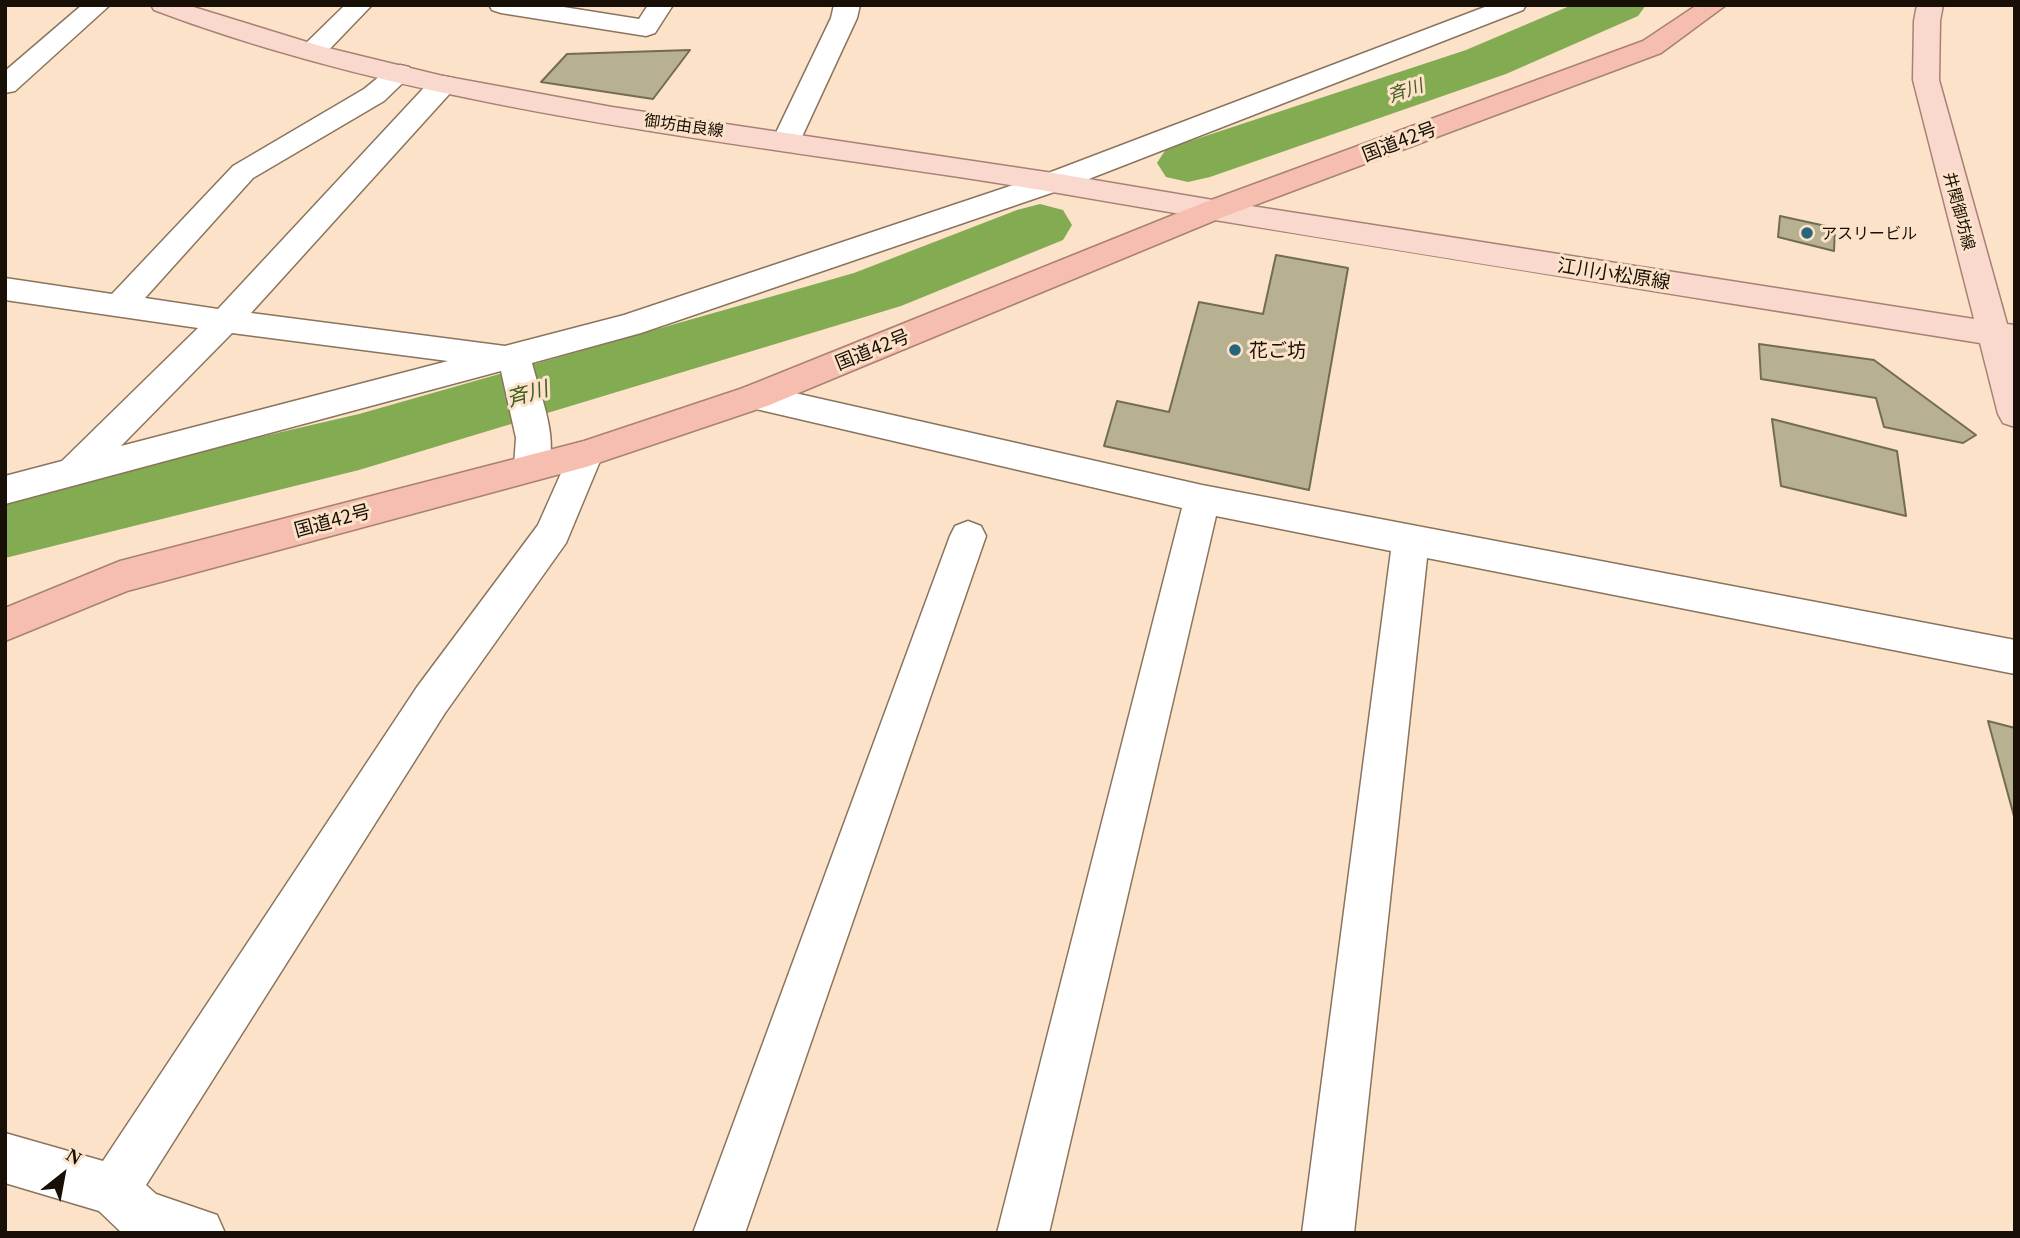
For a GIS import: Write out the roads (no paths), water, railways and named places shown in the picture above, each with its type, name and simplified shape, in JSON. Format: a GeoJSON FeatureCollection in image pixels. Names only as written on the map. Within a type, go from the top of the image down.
{"type":"FeatureCollection","features":[{"type":"Feature","properties":{"kind":"highway","name":"国道42号"},"geometry":{"type":"LineString","coordinates":[[5,625],[120,578],[533,452],[586,454],[755,397],[1213,210],[1652,47],[1714,5]]}},
{"type":"Feature","properties":{"kind":"main road","name":"御坊由良線"},"geometry":{"type":"LineString","coordinates":[[163,5],[202,20],[312,52],[443,84],[612,115],[1053,181],[1213,210]]}},
{"type":"Feature","properties":{"kind":"main road","name":"井関御坊線"},"geometry":{"type":"LineString","coordinates":[[1930,5],[1927,20],[1926,80],[2004,335],[2015,414]]}},
{"type":"Feature","properties":{"kind":"main road","name":"江川小松原線"},"geometry":{"type":"LineString","coordinates":[[1213,210],[2004,335]]}},
{"type":"Feature","properties":{"kind":"street"},"geometry":{"type":"LineString","coordinates":[[5,85],[98,5]]}},
{"type":"Feature","properties":{"kind":"street"},"geometry":{"type":"LineString","coordinates":[[312,52],[360,5]]}},
{"type":"Feature","properties":{"kind":"street"},"geometry":{"type":"LineString","coordinates":[[501,5],[646,28],[661,5]]}},
{"type":"Feature","properties":{"kind":"street"},"geometry":{"type":"LineString","coordinates":[[786,141],[844,18],[847,5]]}},
{"type":"Feature","properties":{"kind":"street"},"geometry":{"type":"LineString","coordinates":[[5,490],[630,325],[1053,181],[1514,5]]}},
{"type":"Feature","properties":{"kind":"street"},"geometry":{"type":"LineString","coordinates":[[120,305],[243,172],[374,95],[400,73]]}},
{"type":"Feature","properties":{"kind":"street"},"geometry":{"type":"LineString","coordinates":[[74,472],[225,321],[443,84]]}},
{"type":"Feature","properties":{"kind":"street"},"geometry":{"type":"LineString","coordinates":[[5,289],[225,321],[514,357]]}},
{"type":"Feature","properties":{"kind":"street"},"geometry":{"type":"LineString","coordinates":[[514,357],[533,452]]}},
{"type":"Feature","properties":{"kind":"street"},"geometry":{"type":"LineString","coordinates":[[755,397],[1202,499],[2015,657]]}},
{"type":"Feature","properties":{"kind":"street"},"geometry":{"type":"LineString","coordinates":[[129,1213],[431,700],[553,533],[586,454]]}},
{"type":"Feature","properties":{"kind":"street"},"geometry":{"type":"LineString","coordinates":[[1023,1233],[1202,499]]}},
{"type":"Feature","properties":{"kind":"street"},"geometry":{"type":"LineString","coordinates":[[719,1233],[968,536]]}},
{"type":"Feature","properties":{"kind":"street"},"geometry":{"type":"LineString","coordinates":[[1328,1233],[1412,540]]}},
{"type":"Feature","properties":{"kind":"street"},"geometry":{"type":"LineString","coordinates":[[5,1158],[129,1213],[199,1233]]}},
{"type":"Feature","properties":{"kind":"waterway","name":"斉川"},"geometry":{"type":"LineString","coordinates":[[1188,163],[1486,62],[1619,5]]}},
{"type":"Feature","properties":{"kind":"waterway","name":"斉川"},"geometry":{"type":"LineString","coordinates":[[5,527],[359,442],[877,290],[1040,225]]}},
{"type":"Feature","properties":{"kind":"place","name":"アスリービル"},"geometry":{"type":"Point","coordinates":[1807,233]}},
{"type":"Feature","properties":{"kind":"place","name":"花ご坊"},"geometry":{"type":"Point","coordinates":[1235,350]}}]}
